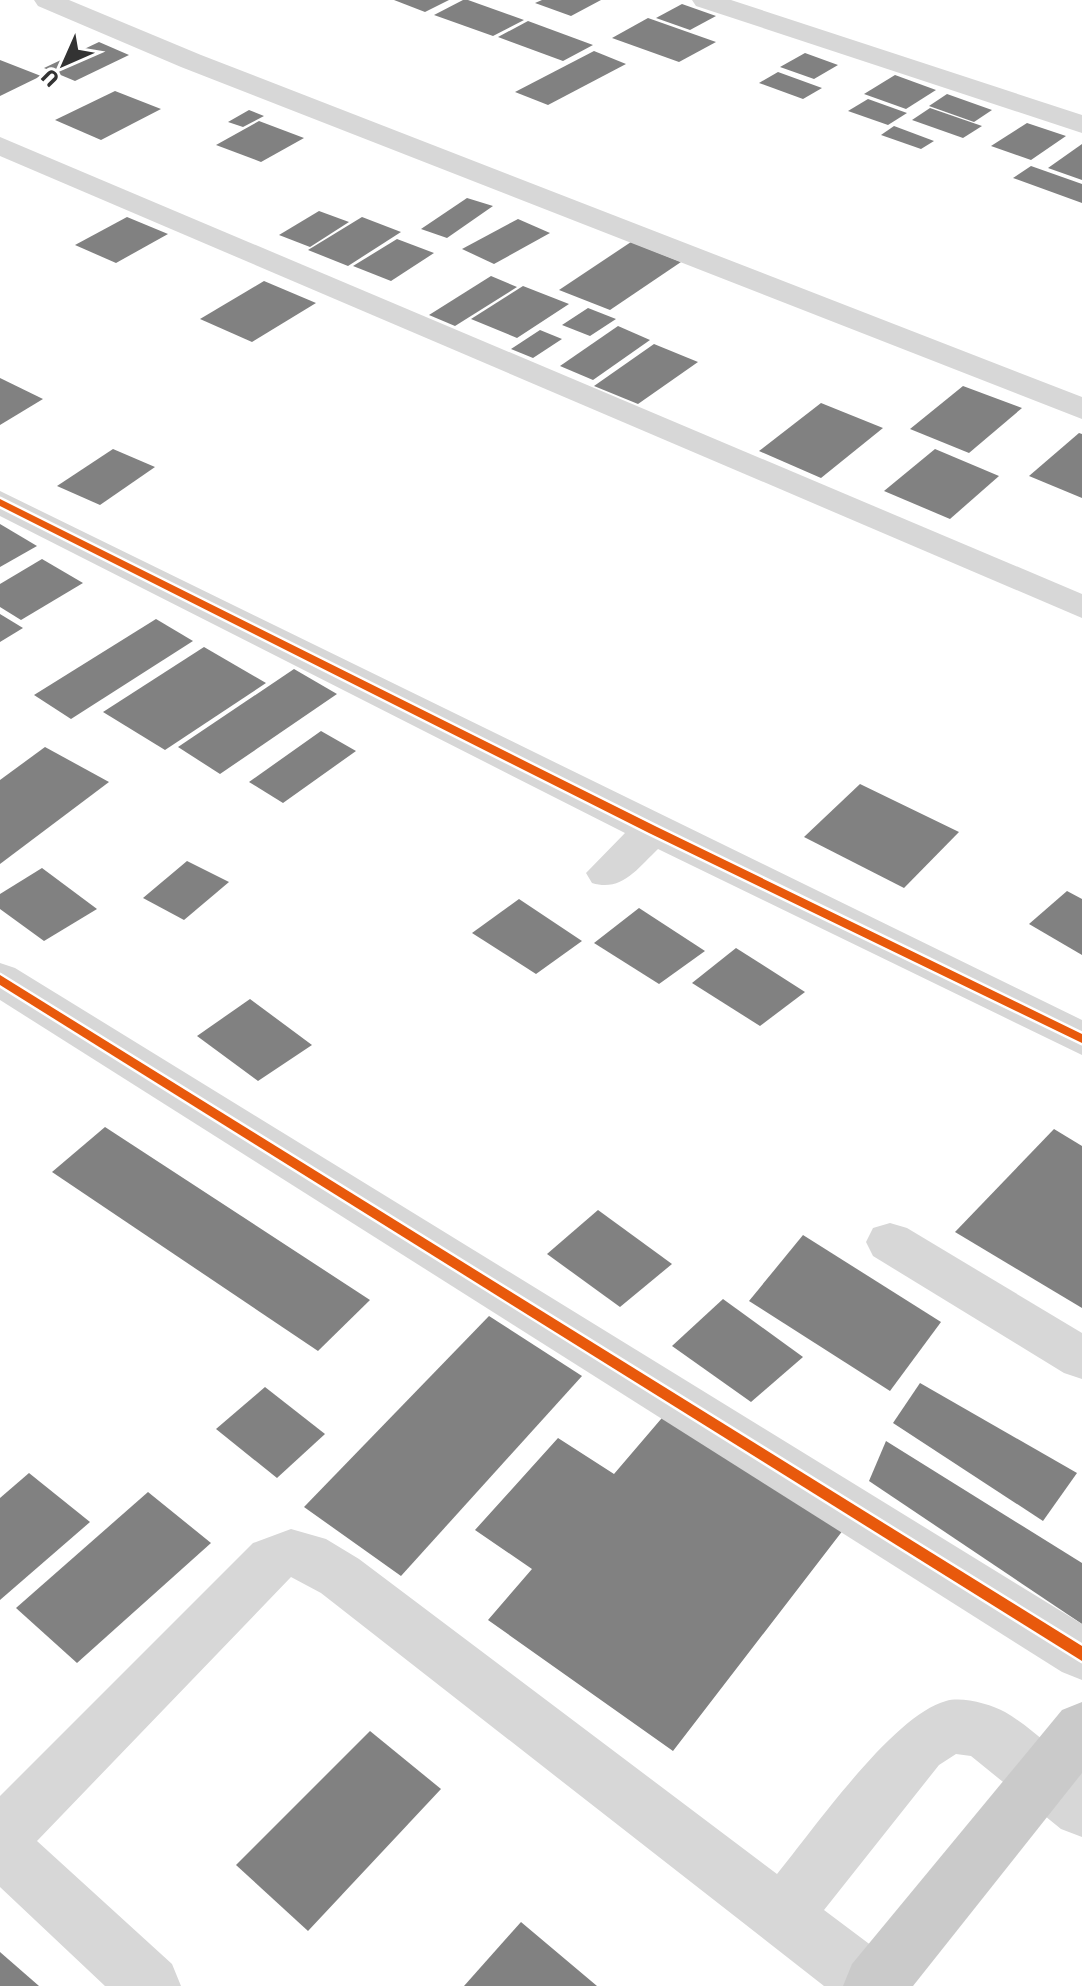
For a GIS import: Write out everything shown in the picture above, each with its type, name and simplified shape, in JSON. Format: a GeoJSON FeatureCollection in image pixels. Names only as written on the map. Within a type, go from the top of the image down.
{"type":"FeatureCollection","features":[{"type":"Feature","properties":{"kind":"main road"},"geometry":{"type":"LineString","coordinates":[[874,1986],[1062,1793],[1082,1729]]}},
{"type":"Feature","properties":{"kind":"street"},"geometry":{"type":"LineString","coordinates":[[47,0],[205,67],[1082,409]]}},
{"type":"Feature","properties":{"kind":"street"},"geometry":{"type":"LineString","coordinates":[[705,0],[1082,124]]}},
{"type":"Feature","properties":{"kind":"street"},"geometry":{"type":"LineString","coordinates":[[0,146],[1082,607]]}},
{"type":"Feature","properties":{"kind":"street"},"geometry":{"type":"LineString","coordinates":[[0,502],[653,830],[1082,1039]]}},
{"type":"Feature","properties":{"kind":"street"},"geometry":{"type":"LineString","coordinates":[[607,873],[653,830]]}},
{"type":"Feature","properties":{"kind":"street"},"geometry":{"type":"LineString","coordinates":[[0,979],[1082,1654]]}},
{"type":"Feature","properties":{"kind":"street"},"geometry":{"type":"LineString","coordinates":[[890,1242],[1082,1358]]}},
{"type":"Feature","properties":{"kind":"street"},"geometry":{"type":"LineString","coordinates":[[0,1837],[272,1560],[285,1551],[297,1551],[352,1585],[874,1986]]}},
{"type":"Feature","properties":{"kind":"street"},"geometry":{"type":"LineString","coordinates":[[782,1915],[919,1746],[949,1726],[984,1731],[1062,1793]]}},
{"type":"Feature","properties":{"kind":"street"},"geometry":{"type":"LineString","coordinates":[[0,1847],[150,1986]]}},
{"type":"Feature","properties":{"kind":"building"},"geometry":{"type":"Polygon","coordinates":[[[394,0],[449,0],[425,12],[394,0]]]}},
{"type":"Feature","properties":{"kind":"building"},"geometry":{"type":"Polygon","coordinates":[[[463,0],[524,20],[493,36],[434,15],[463,0]]]}},
{"type":"Feature","properties":{"kind":"building"},"geometry":{"type":"Polygon","coordinates":[[[542,0],[601,0],[571,16],[535,3],[542,0]]]}},
{"type":"Feature","properties":{"kind":"building"},"geometry":{"type":"Polygon","coordinates":[[[682,4],[716,16],[690,30],[656,18],[682,4]]]}},
{"type":"Feature","properties":{"kind":"building"},"geometry":{"type":"Polygon","coordinates":[[[648,18],[716,42],[679,62],[612,38],[648,18]]]}},
{"type":"Feature","properties":{"kind":"building"},"geometry":{"type":"Polygon","coordinates":[[[528,21],[593,45],[563,61],[498,37],[528,21]]]}},
{"type":"Feature","properties":{"kind":"building"},"geometry":{"type":"Polygon","coordinates":[[[99,42],[129,55],[75,81],[44,68],[99,42]]]}},
{"type":"Feature","properties":{"kind":"building"},"geometry":{"type":"Polygon","coordinates":[[[594,51],[626,64],[548,105],[515,92],[594,51]]]}},
{"type":"Feature","properties":{"kind":"building"},"geometry":{"type":"Polygon","coordinates":[[[805,53],[838,65],[814,79],[780,67],[805,53]]]}},
{"type":"Feature","properties":{"kind":"building"},"geometry":{"type":"Polygon","coordinates":[[[0,60],[41,76],[0,96],[0,60]]]}},
{"type":"Feature","properties":{"kind":"building"},"geometry":{"type":"Polygon","coordinates":[[[778,72],[822,88],[803,99],[759,83],[778,72]]]}},
{"type":"Feature","properties":{"kind":"building"},"geometry":{"type":"Polygon","coordinates":[[[895,75],[936,90],[906,109],[864,94],[895,75]]]}},
{"type":"Feature","properties":{"kind":"building"},"geometry":{"type":"Polygon","coordinates":[[[115,91],[161,109],[101,140],[55,120],[115,91]]]}},
{"type":"Feature","properties":{"kind":"building"},"geometry":{"type":"Polygon","coordinates":[[[947,94],[992,110],[974,122],[929,106],[947,94]]]}},
{"type":"Feature","properties":{"kind":"building"},"geometry":{"type":"Polygon","coordinates":[[[868,99],[907,113],[888,125],[848,111],[868,99]]]}},
{"type":"Feature","properties":{"kind":"building"},"geometry":{"type":"Polygon","coordinates":[[[930,108],[982,126],[963,138],[912,120],[930,108]]]}},
{"type":"Feature","properties":{"kind":"building"},"geometry":{"type":"Polygon","coordinates":[[[249,110],[264,116],[243,127],[228,122],[249,110]]]}},
{"type":"Feature","properties":{"kind":"building"},"geometry":{"type":"Polygon","coordinates":[[[259,121],[304,138],[261,162],[216,145],[259,121]]]}},
{"type":"Feature","properties":{"kind":"building"},"geometry":{"type":"Polygon","coordinates":[[[1027,123],[1066,136],[1031,160],[991,146],[1027,123]]]}},
{"type":"Feature","properties":{"kind":"building"},"geometry":{"type":"Polygon","coordinates":[[[894,126],[934,141],[921,149],[881,135],[894,126]]]}},
{"type":"Feature","properties":{"kind":"building"},"geometry":{"type":"Polygon","coordinates":[[[1082,144],[1082,180],[1048,168],[1082,144]]]}},
{"type":"Feature","properties":{"kind":"building"},"geometry":{"type":"Polygon","coordinates":[[[1031,166],[1082,184],[1082,203],[1013,178],[1031,166]]]}},
{"type":"Feature","properties":{"kind":"building"},"geometry":{"type":"Polygon","coordinates":[[[467,198],[493,206],[447,238],[421,229],[467,198]]]}},
{"type":"Feature","properties":{"kind":"building"},"geometry":{"type":"Polygon","coordinates":[[[319,211],[349,222],[310,247],[279,235],[319,211]]]}},
{"type":"Feature","properties":{"kind":"building"},"geometry":{"type":"Polygon","coordinates":[[[127,217],[168,234],[116,263],[75,245],[127,217]]]}},
{"type":"Feature","properties":{"kind":"building"},"geometry":{"type":"Polygon","coordinates":[[[362,217],[401,232],[348,266],[308,250],[362,217]]]}},
{"type":"Feature","properties":{"kind":"building"},"geometry":{"type":"Polygon","coordinates":[[[518,219],[550,233],[494,264],[462,249],[518,219]]]}},
{"type":"Feature","properties":{"kind":"building"},"geometry":{"type":"Polygon","coordinates":[[[397,239],[434,253],[391,281],[353,266],[397,239]]]}},
{"type":"Feature","properties":{"kind":"building"},"geometry":{"type":"Polygon","coordinates":[[[631,242],[681,262],[610,310],[559,290],[631,242]]]}},
{"type":"Feature","properties":{"kind":"building"},"geometry":{"type":"Polygon","coordinates":[[[491,276],[517,287],[455,326],[429,315],[491,276]]]}},
{"type":"Feature","properties":{"kind":"building"},"geometry":{"type":"Polygon","coordinates":[[[264,281],[316,303],[252,342],[200,319],[264,281]]]}},
{"type":"Feature","properties":{"kind":"building"},"geometry":{"type":"Polygon","coordinates":[[[523,286],[569,304],[517,338],[471,319],[523,286]]]}},
{"type":"Feature","properties":{"kind":"building"},"geometry":{"type":"Polygon","coordinates":[[[588,308],[616,319],[590,336],[562,325],[588,308]]]}},
{"type":"Feature","properties":{"kind":"building"},"geometry":{"type":"Polygon","coordinates":[[[618,326],[650,340],[593,380],[560,366],[618,326]]]}},
{"type":"Feature","properties":{"kind":"building"},"geometry":{"type":"Polygon","coordinates":[[[540,330],[562,339],[533,358],[511,349],[540,330]]]}},
{"type":"Feature","properties":{"kind":"building"},"geometry":{"type":"Polygon","coordinates":[[[654,344],[698,362],[638,404],[594,386],[654,344]]]}},
{"type":"Feature","properties":{"kind":"building"},"geometry":{"type":"Polygon","coordinates":[[[0,378],[43,399],[0,425],[0,378]]]}},
{"type":"Feature","properties":{"kind":"building"},"geometry":{"type":"Polygon","coordinates":[[[963,386],[1022,408],[969,453],[910,429],[963,386]]]}},
{"type":"Feature","properties":{"kind":"building"},"geometry":{"type":"Polygon","coordinates":[[[821,403],[883,428],[821,478],[759,451],[821,403]]]}},
{"type":"Feature","properties":{"kind":"building"},"geometry":{"type":"Polygon","coordinates":[[[1079,433],[1082,434],[1082,498],[1029,476],[1079,433]]]}},
{"type":"Feature","properties":{"kind":"building"},"geometry":{"type":"Polygon","coordinates":[[[113,449],[155,467],[100,505],[57,486],[113,449]]]}},
{"type":"Feature","properties":{"kind":"building"},"geometry":{"type":"Polygon","coordinates":[[[935,449],[999,476],[950,519],[884,491],[935,449]]]}},
{"type":"Feature","properties":{"kind":"building"},"geometry":{"type":"Polygon","coordinates":[[[0,524],[37,546],[0,567],[0,524]]]}},
{"type":"Feature","properties":{"kind":"building"},"geometry":{"type":"Polygon","coordinates":[[[42,559],[83,583],[21,620],[0,607],[0,584],[42,559]]]}},
{"type":"Feature","properties":{"kind":"building"},"geometry":{"type":"Polygon","coordinates":[[[0,614],[23,628],[0,642],[0,614]]]}},
{"type":"Feature","properties":{"kind":"building"},"geometry":{"type":"Polygon","coordinates":[[[156,619],[193,641],[71,719],[34,695],[156,619]]]}},
{"type":"Feature","properties":{"kind":"building"},"geometry":{"type":"Polygon","coordinates":[[[204,647],[266,683],[165,750],[103,712],[204,647]]]}},
{"type":"Feature","properties":{"kind":"building"},"geometry":{"type":"Polygon","coordinates":[[[294,669],[337,694],[220,774],[178,747],[294,669]]]}},
{"type":"Feature","properties":{"kind":"building"},"geometry":{"type":"Polygon","coordinates":[[[321,731],[356,751],[283,803],[249,782],[321,731]]]}},
{"type":"Feature","properties":{"kind":"building"},"geometry":{"type":"Polygon","coordinates":[[[45,747],[109,782],[0,864],[0,780],[45,747]]]}},
{"type":"Feature","properties":{"kind":"building"},"geometry":{"type":"Polygon","coordinates":[[[860,784],[959,832],[904,888],[804,837],[860,784]]]}},
{"type":"Feature","properties":{"kind":"building"},"geometry":{"type":"Polygon","coordinates":[[[187,861],[229,882],[184,920],[143,898],[187,861]]]}},
{"type":"Feature","properties":{"kind":"building"},"geometry":{"type":"Polygon","coordinates":[[[42,868],[97,909],[44,941],[0,909],[0,894],[42,868]]]}},
{"type":"Feature","properties":{"kind":"building"},"geometry":{"type":"Polygon","coordinates":[[[1067,891],[1082,899],[1082,955],[1029,924],[1067,891]]]}},
{"type":"Feature","properties":{"kind":"building"},"geometry":{"type":"Polygon","coordinates":[[[519,899],[582,941],[536,974],[472,933],[519,899]]]}},
{"type":"Feature","properties":{"kind":"building"},"geometry":{"type":"Polygon","coordinates":[[[639,908],[705,951],[659,984],[594,943],[639,908]]]}},
{"type":"Feature","properties":{"kind":"building"},"geometry":{"type":"Polygon","coordinates":[[[736,948],[805,992],[760,1026],[692,983],[736,948]]]}},
{"type":"Feature","properties":{"kind":"building"},"geometry":{"type":"Polygon","coordinates":[[[250,999],[312,1045],[258,1081],[197,1036],[250,999]]]}},
{"type":"Feature","properties":{"kind":"building"},"geometry":{"type":"Polygon","coordinates":[[[105,1127],[370,1300],[318,1351],[52,1172],[105,1127]]]}},
{"type":"Feature","properties":{"kind":"building"},"geometry":{"type":"Polygon","coordinates":[[[1054,1129],[1082,1146],[1082,1308],[955,1232],[1054,1129]]]}},
{"type":"Feature","properties":{"kind":"building"},"geometry":{"type":"Polygon","coordinates":[[[598,1210],[672,1264],[620,1307],[547,1254],[598,1210]]]}},
{"type":"Feature","properties":{"kind":"building"},"geometry":{"type":"Polygon","coordinates":[[[803,1235],[941,1322],[890,1391],[749,1301],[803,1235]]]}},
{"type":"Feature","properties":{"kind":"building"},"geometry":{"type":"Polygon","coordinates":[[[723,1299],[803,1357],[751,1402],[672,1346],[723,1299]]]}},
{"type":"Feature","properties":{"kind":"building"},"geometry":{"type":"Polygon","coordinates":[[[489,1316],[582,1376],[401,1576],[304,1507],[489,1316]]]}},
{"type":"Feature","properties":{"kind":"building"},"geometry":{"type":"Polygon","coordinates":[[[920,1383],[1077,1473],[1043,1521],[893,1423],[920,1383]]]}},
{"type":"Feature","properties":{"kind":"building"},"geometry":{"type":"Polygon","coordinates":[[[265,1387],[325,1434],[277,1478],[216,1429],[265,1387]]]}},
{"type":"Feature","properties":{"kind":"building"},"geometry":{"type":"Polygon","coordinates":[[[667,1412],[847,1525],[673,1751],[488,1620],[532,1569],[475,1530],[558,1438],[614,1474],[667,1412]]]}},
{"type":"Feature","properties":{"kind":"building"},"geometry":{"type":"Polygon","coordinates":[[[886,1441],[1082,1563],[1082,1624],[869,1481],[886,1441]]]}},
{"type":"Feature","properties":{"kind":"building"},"geometry":{"type":"Polygon","coordinates":[[[29,1473],[90,1522],[0,1600],[0,1498],[29,1473]]]}},
{"type":"Feature","properties":{"kind":"building"},"geometry":{"type":"Polygon","coordinates":[[[148,1492],[211,1543],[77,1663],[16,1608],[148,1492]]]}},
{"type":"Feature","properties":{"kind":"building"},"geometry":{"type":"Polygon","coordinates":[[[370,1731],[441,1789],[308,1931],[236,1865],[370,1731]]]}},
{"type":"Feature","properties":{"kind":"building"},"geometry":{"type":"Polygon","coordinates":[[[521,1922],[597,1986],[464,1986],[521,1922]]]}},
{"type":"Feature","properties":{"kind":"building"},"geometry":{"type":"Polygon","coordinates":[[[0,1952],[39,1986],[0,1986],[0,1952]]]}},
{"type":"Feature","properties":{"kind":"cycle path"},"geometry":{"type":"LineString","coordinates":[[0,502],[653,830],[1082,1039]]}},
{"type":"Feature","properties":{"kind":"cycle path"},"geometry":{"type":"LineString","coordinates":[[0,979],[1082,1654]]}}]}
